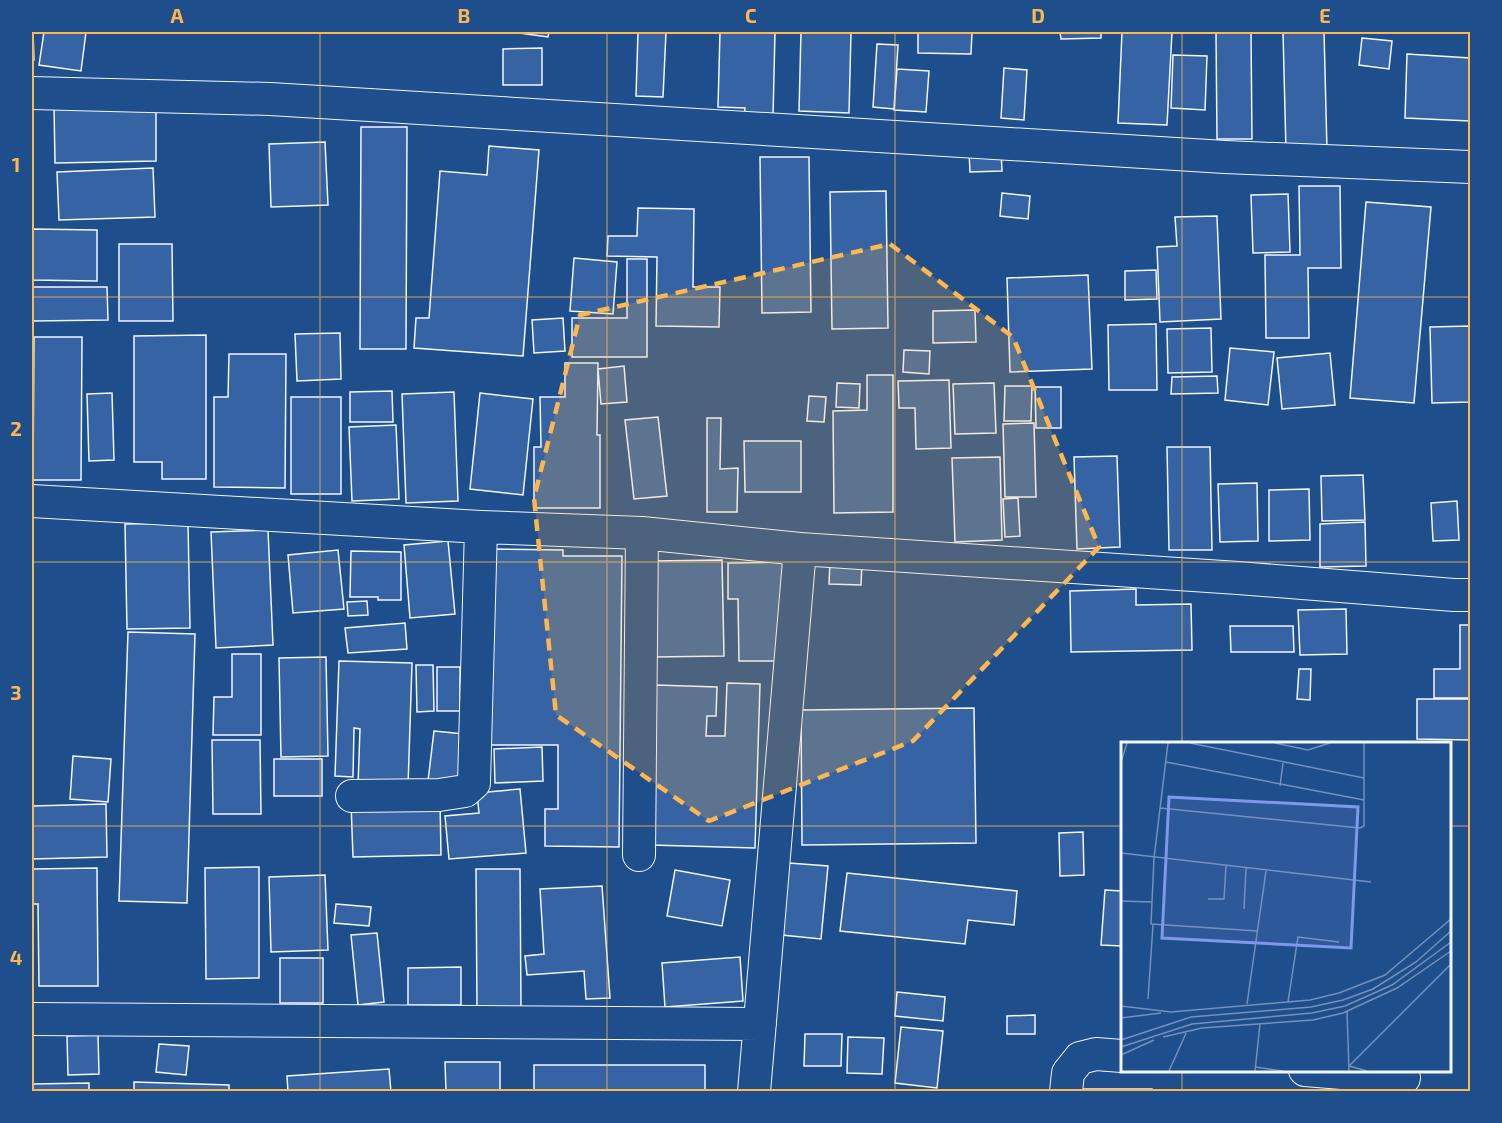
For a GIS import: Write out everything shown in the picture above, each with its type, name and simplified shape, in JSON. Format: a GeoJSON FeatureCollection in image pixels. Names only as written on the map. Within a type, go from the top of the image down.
{"type":"FeatureCollection","features":[{"type":"Feature","properties":{"kind":"street"},"geometry":{"type":"LineString","coordinates":[[32,93],[270,99],[1225,157],[1470,167]]}},
{"type":"Feature","properties":{"kind":"street"},"geometry":{"type":"LineString","coordinates":[[32,501],[481,527],[642,532],[800,549],[1470,595]]}},
{"type":"Feature","properties":{"kind":"street"},"geometry":{"type":"LineString","coordinates":[[352,796],[439,795],[465,791],[474,783],[481,527]]}},
{"type":"Feature","properties":{"kind":"street"},"geometry":{"type":"LineString","coordinates":[[639,855],[642,532]]}},
{"type":"Feature","properties":{"kind":"street"},"geometry":{"type":"LineString","coordinates":[[754,1092],[800,549]]}},
{"type":"Feature","properties":{"kind":"street"},"geometry":{"type":"LineString","coordinates":[[32,1019],[760,1024]]}},
{"type":"Feature","properties":{"kind":"street"},"geometry":{"type":"LineString","coordinates":[[1066,1092],[1068,1073],[1080,1058],[1096,1054],[1121,1056]]}},
{"type":"Feature","properties":{"kind":"street"},"geometry":{"type":"LineString","coordinates":[[1319,1072],[1404,1078]]}},
{"type":"Feature","properties":{"kind":"highlighted area"},"geometry":{"type":"Polygon","coordinates":[[[890,244],[1013,337],[1099,547],[913,741],[709,821],[556,715],[534,498],[580,315],[890,244]]]}},
{"type":"Feature","properties":{"kind":"building"},"geometry":{"type":"Polygon","coordinates":[[[32,32],[34,60],[32,61],[32,32]]]}},
{"type":"Feature","properties":{"kind":"building"},"geometry":{"type":"Polygon","coordinates":[[[44,32],[86,32],[81,71],[39,65],[44,32]]]}},
{"type":"Feature","properties":{"kind":"building"},"geometry":{"type":"Polygon","coordinates":[[[512,32],[549,32],[548,37],[512,32]]]}},
{"type":"Feature","properties":{"kind":"building"},"geometry":{"type":"Polygon","coordinates":[[[638,32],[666,32],[663,97],[636,96],[638,32]]]}},
{"type":"Feature","properties":{"kind":"building"},"geometry":{"type":"Polygon","coordinates":[[[720,32],[775,32],[773,117],[744,116],[745,108],[718,107],[720,32]]]}},
{"type":"Feature","properties":{"kind":"building"},"geometry":{"type":"Polygon","coordinates":[[[801,32],[851,32],[849,113],[799,111],[801,32]]]}},
{"type":"Feature","properties":{"kind":"building"},"geometry":{"type":"Polygon","coordinates":[[[918,32],[972,32],[971,54],[918,53],[918,32]]]}},
{"type":"Feature","properties":{"kind":"building"},"geometry":{"type":"Polygon","coordinates":[[[1060,32],[1101,32],[1101,38],[1061,39],[1060,32]]]}},
{"type":"Feature","properties":{"kind":"building"},"geometry":{"type":"Polygon","coordinates":[[[1122,32],[1172,32],[1167,125],[1118,123],[1122,32]]]}},
{"type":"Feature","properties":{"kind":"building"},"geometry":{"type":"Polygon","coordinates":[[[1216,32],[1251,32],[1252,139],[1217,139],[1216,32]]]}},
{"type":"Feature","properties":{"kind":"building"},"geometry":{"type":"Polygon","coordinates":[[[1283,32],[1324,32],[1327,150],[1286,151],[1283,32]]]}},
{"type":"Feature","properties":{"kind":"building"},"geometry":{"type":"Polygon","coordinates":[[[1362,38],[1392,41],[1389,69],[1359,65],[1362,38]]]}},
{"type":"Feature","properties":{"kind":"building"},"geometry":{"type":"Polygon","coordinates":[[[877,44],[898,45],[894,109],[873,107],[877,44]]]}},
{"type":"Feature","properties":{"kind":"building"},"geometry":{"type":"Polygon","coordinates":[[[542,48],[542,85],[503,85],[503,49],[542,48]]]}},
{"type":"Feature","properties":{"kind":"building"},"geometry":{"type":"Polygon","coordinates":[[[1407,54],[1470,58],[1470,121],[1405,118],[1407,54]]]}},
{"type":"Feature","properties":{"kind":"building"},"geometry":{"type":"Polygon","coordinates":[[[1173,55],[1207,56],[1205,110],[1171,108],[1173,55]]]}},
{"type":"Feature","properties":{"kind":"building"},"geometry":{"type":"Polygon","coordinates":[[[1004,68],[1027,70],[1024,120],[1001,118],[1004,68]]]}},
{"type":"Feature","properties":{"kind":"building"},"geometry":{"type":"Polygon","coordinates":[[[897,69],[929,71],[926,112],[894,110],[897,69]]]}},
{"type":"Feature","properties":{"kind":"building"},"geometry":{"type":"Polygon","coordinates":[[[156,103],[156,161],[55,163],[54,105],[156,103]]]}},
{"type":"Feature","properties":{"kind":"building"},"geometry":{"type":"Polygon","coordinates":[[[361,127],[407,127],[406,349],[360,349],[361,127]]]}},
{"type":"Feature","properties":{"kind":"building"},"geometry":{"type":"Polygon","coordinates":[[[325,142],[328,205],[271,207],[269,144],[325,142]]]}},
{"type":"Feature","properties":{"kind":"building"},"geometry":{"type":"Polygon","coordinates":[[[489,146],[539,150],[523,356],[414,348],[416,318],[429,318],[440,171],[487,175],[489,146]]]}},
{"type":"Feature","properties":{"kind":"building"},"geometry":{"type":"Polygon","coordinates":[[[1001,150],[1002,171],[970,172],[969,152],[1001,150]]]}},
{"type":"Feature","properties":{"kind":"building"},"geometry":{"type":"Polygon","coordinates":[[[760,157],[809,157],[811,312],[762,313],[760,157]]]}},
{"type":"Feature","properties":{"kind":"building"},"geometry":{"type":"Polygon","coordinates":[[[153,168],[155,217],[59,220],[57,172],[153,168]]]}},
{"type":"Feature","properties":{"kind":"building"},"geometry":{"type":"Polygon","coordinates":[[[1299,186],[1340,186],[1341,268],[1308,268],[1309,338],[1266,338],[1265,255],[1300,255],[1299,186]]]}},
{"type":"Feature","properties":{"kind":"building"},"geometry":{"type":"Polygon","coordinates":[[[886,191],[888,328],[832,329],[830,192],[886,191]]]}},
{"type":"Feature","properties":{"kind":"building"},"geometry":{"type":"Polygon","coordinates":[[[1002,193],[1030,196],[1028,219],[1000,216],[1002,193]]]}},
{"type":"Feature","properties":{"kind":"building"},"geometry":{"type":"Polygon","coordinates":[[[1288,194],[1290,252],[1253,253],[1251,195],[1288,194]]]}},
{"type":"Feature","properties":{"kind":"building"},"geometry":{"type":"Polygon","coordinates":[[[1366,202],[1431,207],[1414,403],[1350,398],[1366,202]]]}},
{"type":"Feature","properties":{"kind":"building"},"geometry":{"type":"Polygon","coordinates":[[[638,208],[694,209],[693,287],[720,287],[719,327],[656,326],[657,257],[607,256],[608,236],[637,236],[638,208]]]}},
{"type":"Feature","properties":{"kind":"building"},"geometry":{"type":"Polygon","coordinates":[[[1217,216],[1221,319],[1160,322],[1157,247],[1177,246],[1175,217],[1217,216]]]}},
{"type":"Feature","properties":{"kind":"building"},"geometry":{"type":"Polygon","coordinates":[[[32,229],[97,230],[97,281],[32,280],[32,229]]]}},
{"type":"Feature","properties":{"kind":"building"},"geometry":{"type":"Polygon","coordinates":[[[119,244],[172,244],[173,321],[119,321],[119,244]]]}},
{"type":"Feature","properties":{"kind":"building"},"geometry":{"type":"Polygon","coordinates":[[[574,258],[617,262],[613,314],[570,311],[574,258]]]}},
{"type":"Feature","properties":{"kind":"building"},"geometry":{"type":"Polygon","coordinates":[[[627,259],[647,259],[647,357],[572,357],[572,318],[627,318],[627,259]]]}},
{"type":"Feature","properties":{"kind":"building"},"geometry":{"type":"Polygon","coordinates":[[[1156,270],[1157,299],[1125,300],[1125,271],[1156,270]]]}},
{"type":"Feature","properties":{"kind":"building"},"geometry":{"type":"Polygon","coordinates":[[[1088,275],[1092,369],[1010,372],[1007,278],[1088,275]]]}},
{"type":"Feature","properties":{"kind":"building"},"geometry":{"type":"Polygon","coordinates":[[[32,287],[107,287],[108,320],[32,321],[32,287]]]}},
{"type":"Feature","properties":{"kind":"building"},"geometry":{"type":"Polygon","coordinates":[[[975,310],[976,342],[933,343],[933,311],[975,310]]]}},
{"type":"Feature","properties":{"kind":"building"},"geometry":{"type":"Polygon","coordinates":[[[563,318],[565,351],[534,353],[532,320],[563,318]]]}},
{"type":"Feature","properties":{"kind":"building"},"geometry":{"type":"Polygon","coordinates":[[[1156,324],[1157,390],[1109,390],[1108,325],[1156,324]]]}},
{"type":"Feature","properties":{"kind":"building"},"geometry":{"type":"Polygon","coordinates":[[[1470,326],[1470,402],[1432,403],[1430,327],[1470,326]]]}},
{"type":"Feature","properties":{"kind":"building"},"geometry":{"type":"Polygon","coordinates":[[[1211,328],[1212,372],[1168,373],[1167,329],[1211,328]]]}},
{"type":"Feature","properties":{"kind":"building"},"geometry":{"type":"Polygon","coordinates":[[[340,333],[341,379],[297,381],[295,334],[340,333]]]}},
{"type":"Feature","properties":{"kind":"building"},"geometry":{"type":"Polygon","coordinates":[[[206,335],[206,479],[162,479],[162,462],[134,462],[134,336],[206,335]]]}},
{"type":"Feature","properties":{"kind":"building"},"geometry":{"type":"Polygon","coordinates":[[[34,337],[82,337],[81,480],[33,480],[34,337]]]}},
{"type":"Feature","properties":{"kind":"building"},"geometry":{"type":"Polygon","coordinates":[[[1230,348],[1274,352],[1268,405],[1225,400],[1230,348]]]}},
{"type":"Feature","properties":{"kind":"building"},"geometry":{"type":"Polygon","coordinates":[[[904,350],[930,351],[929,374],[903,372],[904,350]]]}},
{"type":"Feature","properties":{"kind":"building"},"geometry":{"type":"Polygon","coordinates":[[[1330,353],[1335,405],[1282,409],[1277,358],[1330,353]]]}},
{"type":"Feature","properties":{"kind":"building"},"geometry":{"type":"Polygon","coordinates":[[[229,354],[286,354],[285,488],[214,487],[214,397],[228,397],[229,354]]]}},
{"type":"Feature","properties":{"kind":"building"},"geometry":{"type":"Polygon","coordinates":[[[565,363],[598,363],[597,435],[600,435],[600,508],[534,508],[534,447],[541,447],[540,397],[565,397],[565,363]]]}},
{"type":"Feature","properties":{"kind":"building"},"geometry":{"type":"Polygon","coordinates":[[[624,366],[627,402],[601,404],[598,369],[624,366]]]}},
{"type":"Feature","properties":{"kind":"building"},"geometry":{"type":"Polygon","coordinates":[[[867,375],[893,375],[893,512],[834,513],[833,411],[867,410],[867,375]]]}},
{"type":"Feature","properties":{"kind":"building"},"geometry":{"type":"Polygon","coordinates":[[[1217,376],[1218,393],[1171,394],[1172,377],[1217,376]]]}},
{"type":"Feature","properties":{"kind":"building"},"geometry":{"type":"Polygon","coordinates":[[[949,380],[951,448],[916,449],[915,408],[899,408],[898,381],[949,380]]]}},
{"type":"Feature","properties":{"kind":"building"},"geometry":{"type":"Polygon","coordinates":[[[837,383],[860,384],[859,408],[836,407],[837,383]]]}},
{"type":"Feature","properties":{"kind":"building"},"geometry":{"type":"Polygon","coordinates":[[[994,383],[996,433],[955,434],[953,384],[994,383]]]}},
{"type":"Feature","properties":{"kind":"building"},"geometry":{"type":"Polygon","coordinates":[[[1005,386],[1032,386],[1031,421],[1004,421],[1005,386]]]}},
{"type":"Feature","properties":{"kind":"building"},"geometry":{"type":"Polygon","coordinates":[[[1035,387],[1061,387],[1061,428],[1036,428],[1035,387]]]}},
{"type":"Feature","properties":{"kind":"building"},"geometry":{"type":"Polygon","coordinates":[[[392,391],[393,422],[350,422],[350,392],[392,391]]]}},
{"type":"Feature","properties":{"kind":"building"},"geometry":{"type":"Polygon","coordinates":[[[454,392],[458,501],[406,503],[402,394],[454,392]]]}},
{"type":"Feature","properties":{"kind":"building"},"geometry":{"type":"Polygon","coordinates":[[[112,393],[114,460],[89,461],[87,394],[112,393]]]}},
{"type":"Feature","properties":{"kind":"building"},"geometry":{"type":"Polygon","coordinates":[[[480,393],[533,399],[523,495],[470,489],[480,393]]]}},
{"type":"Feature","properties":{"kind":"building"},"geometry":{"type":"Polygon","coordinates":[[[809,396],[826,397],[824,422],[807,421],[809,396]]]}},
{"type":"Feature","properties":{"kind":"building"},"geometry":{"type":"Polygon","coordinates":[[[291,397],[341,397],[341,494],[291,494],[291,397]]]}},
{"type":"Feature","properties":{"kind":"building"},"geometry":{"type":"Polygon","coordinates":[[[658,417],[667,496],[634,499],[625,420],[658,417]]]}},
{"type":"Feature","properties":{"kind":"building"},"geometry":{"type":"Polygon","coordinates":[[[707,418],[721,418],[720,469],[738,468],[737,512],[707,512],[707,418]]]}},
{"type":"Feature","properties":{"kind":"building"},"geometry":{"type":"Polygon","coordinates":[[[1034,423],[1036,497],[1005,497],[1003,424],[1034,423]]]}},
{"type":"Feature","properties":{"kind":"building"},"geometry":{"type":"Polygon","coordinates":[[[396,425],[399,499],[352,501],[349,427],[396,425]]]}},
{"type":"Feature","properties":{"kind":"building"},"geometry":{"type":"Polygon","coordinates":[[[744,441],[801,441],[801,492],[745,492],[744,441]]]}},
{"type":"Feature","properties":{"kind":"building"},"geometry":{"type":"Polygon","coordinates":[[[1167,447],[1210,447],[1212,550],[1169,550],[1167,447]]]}},
{"type":"Feature","properties":{"kind":"building"},"geometry":{"type":"Polygon","coordinates":[[[1117,456],[1120,547],[1077,549],[1074,457],[1117,456]]]}},
{"type":"Feature","properties":{"kind":"building"},"geometry":{"type":"Polygon","coordinates":[[[1000,457],[1002,540],[955,542],[952,458],[1000,457]]]}},
{"type":"Feature","properties":{"kind":"building"},"geometry":{"type":"Polygon","coordinates":[[[1363,475],[1365,520],[1322,521],[1321,476],[1363,475]]]}},
{"type":"Feature","properties":{"kind":"building"},"geometry":{"type":"Polygon","coordinates":[[[1257,483],[1258,541],[1220,542],[1218,484],[1257,483]]]}},
{"type":"Feature","properties":{"kind":"building"},"geometry":{"type":"Polygon","coordinates":[[[1309,489],[1310,540],[1269,541],[1269,490],[1309,489]]]}},
{"type":"Feature","properties":{"kind":"building"},"geometry":{"type":"Polygon","coordinates":[[[1018,498],[1020,536],[1005,537],[1003,499],[1018,498]]]}},
{"type":"Feature","properties":{"kind":"building"},"geometry":{"type":"Polygon","coordinates":[[[1457,501],[1459,540],[1433,541],[1431,503],[1457,501]]]}},
{"type":"Feature","properties":{"kind":"building"},"geometry":{"type":"Polygon","coordinates":[[[1365,522],[1366,566],[1320,567],[1320,524],[1365,522]]]}},
{"type":"Feature","properties":{"kind":"building"},"geometry":{"type":"Polygon","coordinates":[[[188,523],[190,628],[127,629],[125,524],[188,523]]]}},
{"type":"Feature","properties":{"kind":"building"},"geometry":{"type":"Polygon","coordinates":[[[268,530],[273,645],[216,648],[211,532],[268,530]]]}},
{"type":"Feature","properties":{"kind":"building"},"geometry":{"type":"Polygon","coordinates":[[[448,541],[455,614],[410,618],[404,545],[448,541]]]}},
{"type":"Feature","properties":{"kind":"building"},"geometry":{"type":"Polygon","coordinates":[[[486,549],[563,550],[563,556],[622,556],[619,847],[545,846],[545,809],[558,809],[558,745],[485,745],[486,549]]]}},
{"type":"Feature","properties":{"kind":"building"},"geometry":{"type":"Polygon","coordinates":[[[338,550],[344,609],[293,613],[288,555],[338,550]]]}},
{"type":"Feature","properties":{"kind":"building"},"geometry":{"type":"Polygon","coordinates":[[[351,551],[401,552],[401,600],[350,597],[351,551]]]}},
{"type":"Feature","properties":{"kind":"building"},"geometry":{"type":"Polygon","coordinates":[[[722,560],[724,656],[654,657],[653,561],[722,560]]]}},
{"type":"Feature","properties":{"kind":"building"},"geometry":{"type":"Polygon","coordinates":[[[787,562],[787,661],[739,661],[738,599],[728,599],[728,563],[787,562]]]}},
{"type":"Feature","properties":{"kind":"building"},"geometry":{"type":"Polygon","coordinates":[[[830,562],[862,563],[861,585],[829,584],[830,562]]]}},
{"type":"Feature","properties":{"kind":"building"},"geometry":{"type":"Polygon","coordinates":[[[1136,589],[1136,605],[1191,604],[1192,650],[1071,652],[1070,591],[1136,589]]]}},
{"type":"Feature","properties":{"kind":"building"},"geometry":{"type":"Polygon","coordinates":[[[367,601],[368,615],[348,616],[347,602],[367,601]]]}},
{"type":"Feature","properties":{"kind":"building"},"geometry":{"type":"Polygon","coordinates":[[[1346,609],[1347,654],[1300,655],[1298,610],[1346,609]]]}},
{"type":"Feature","properties":{"kind":"building"},"geometry":{"type":"Polygon","coordinates":[[[405,623],[407,649],[348,653],[345,628],[405,623]]]}},
{"type":"Feature","properties":{"kind":"building"},"geometry":{"type":"Polygon","coordinates":[[[1460,625],[1470,625],[1470,698],[1434,698],[1434,669],[1460,669],[1460,625]]]}},
{"type":"Feature","properties":{"kind":"building"},"geometry":{"type":"Polygon","coordinates":[[[1230,626],[1293,626],[1294,652],[1231,652],[1230,626]]]}},
{"type":"Feature","properties":{"kind":"building"},"geometry":{"type":"Polygon","coordinates":[[[128,632],[195,634],[187,903],[119,901],[128,632]]]}},
{"type":"Feature","properties":{"kind":"building"},"geometry":{"type":"Polygon","coordinates":[[[232,654],[261,654],[261,735],[213,735],[214,697],[232,697],[232,654]]]}},
{"type":"Feature","properties":{"kind":"building"},"geometry":{"type":"Polygon","coordinates":[[[326,657],[328,756],[281,757],[279,658],[326,657]]]}},
{"type":"Feature","properties":{"kind":"building"},"geometry":{"type":"Polygon","coordinates":[[[339,661],[412,663],[408,787],[358,786],[360,729],[354,728],[353,777],[335,776],[339,661]]]}},
{"type":"Feature","properties":{"kind":"building"},"geometry":{"type":"Polygon","coordinates":[[[416,665],[433,665],[434,711],[417,712],[416,665]]]}},
{"type":"Feature","properties":{"kind":"building"},"geometry":{"type":"Polygon","coordinates":[[[437,667],[460,667],[460,711],[437,711],[437,667]]]}},
{"type":"Feature","properties":{"kind":"building"},"geometry":{"type":"Polygon","coordinates":[[[1299,669],[1311,669],[1310,700],[1297,699],[1299,669]]]}},
{"type":"Feature","properties":{"kind":"building"},"geometry":{"type":"Polygon","coordinates":[[[727,683],[760,684],[755,848],[651,845],[656,685],[717,687],[716,716],[707,716],[706,736],[725,736],[727,683]]]}},
{"type":"Feature","properties":{"kind":"building"},"geometry":{"type":"Polygon","coordinates":[[[1417,699],[1470,699],[1470,740],[1417,739],[1417,699]]]}},
{"type":"Feature","properties":{"kind":"building"},"geometry":{"type":"Polygon","coordinates":[[[974,708],[976,843],[802,845],[801,710],[974,708]]]}},
{"type":"Feature","properties":{"kind":"building"},"geometry":{"type":"Polygon","coordinates":[[[434,731],[464,734],[458,785],[428,781],[434,731]]]}},
{"type":"Feature","properties":{"kind":"building"},"geometry":{"type":"Polygon","coordinates":[[[212,740],[260,740],[261,814],[213,814],[212,740]]]}},
{"type":"Feature","properties":{"kind":"building"},"geometry":{"type":"Polygon","coordinates":[[[542,747],[543,781],[495,783],[494,749],[542,747]]]}},
{"type":"Feature","properties":{"kind":"building"},"geometry":{"type":"Polygon","coordinates":[[[73,756],[111,759],[108,802],[70,799],[73,756]]]}},
{"type":"Feature","properties":{"kind":"building"},"geometry":{"type":"Polygon","coordinates":[[[274,759],[322,759],[322,796],[274,796],[274,759]]]}},
{"type":"Feature","properties":{"kind":"building"},"geometry":{"type":"Polygon","coordinates":[[[520,789],[526,853],[449,859],[445,816],[479,813],[477,793],[520,789]]]}},
{"type":"Feature","properties":{"kind":"building"},"geometry":{"type":"Polygon","coordinates":[[[440,801],[441,855],[353,857],[351,803],[440,801]]]}},
{"type":"Feature","properties":{"kind":"building"},"geometry":{"type":"Polygon","coordinates":[[[106,804],[107,857],[32,859],[32,806],[106,804]]]}},
{"type":"Feature","properties":{"kind":"building"},"geometry":{"type":"Polygon","coordinates":[[[1083,832],[1084,875],[1060,876],[1059,833],[1083,832]]]}},
{"type":"Feature","properties":{"kind":"building"},"geometry":{"type":"Polygon","coordinates":[[[789,863],[828,866],[821,939],[782,935],[789,863]]]}},
{"type":"Feature","properties":{"kind":"building"},"geometry":{"type":"Polygon","coordinates":[[[259,867],[259,978],[206,979],[205,868],[259,867]]]}},
{"type":"Feature","properties":{"kind":"building"},"geometry":{"type":"Polygon","coordinates":[[[97,868],[98,986],[39,986],[38,904],[32,904],[32,869],[97,868]]]}},
{"type":"Feature","properties":{"kind":"building"},"geometry":{"type":"Polygon","coordinates":[[[476,869],[520,869],[521,1009],[477,1009],[476,869]]]}},
{"type":"Feature","properties":{"kind":"building"},"geometry":{"type":"Polygon","coordinates":[[[675,870],[730,880],[722,926],[667,916],[675,870]]]}},
{"type":"Feature","properties":{"kind":"building"},"geometry":{"type":"Polygon","coordinates":[[[847,873],[1017,891],[1014,925],[968,920],[965,944],[840,931],[847,873]]]}},
{"type":"Feature","properties":{"kind":"building"},"geometry":{"type":"Polygon","coordinates":[[[325,875],[328,950],[271,952],[269,877],[325,875]]]}},
{"type":"Feature","properties":{"kind":"building"},"geometry":{"type":"Polygon","coordinates":[[[602,886],[610,998],[586,999],[584,971],[527,975],[525,956],[544,954],[540,889],[602,886]]]}},
{"type":"Feature","properties":{"kind":"building"},"geometry":{"type":"Polygon","coordinates":[[[1105,890],[1121,891],[1121,946],[1101,945],[1105,890]]]}},
{"type":"Feature","properties":{"kind":"building"},"geometry":{"type":"Polygon","coordinates":[[[336,904],[371,907],[369,926],[334,923],[336,904]]]}},
{"type":"Feature","properties":{"kind":"building"},"geometry":{"type":"Polygon","coordinates":[[[377,933],[384,1002],[358,1005],[351,935],[377,933]]]}},
{"type":"Feature","properties":{"kind":"building"},"geometry":{"type":"Polygon","coordinates":[[[740,957],[743,1001],[665,1007],[662,963],[740,957]]]}},
{"type":"Feature","properties":{"kind":"building"},"geometry":{"type":"Polygon","coordinates":[[[280,958],[323,958],[323,1003],[280,1003],[280,958]]]}},
{"type":"Feature","properties":{"kind":"building"},"geometry":{"type":"Polygon","coordinates":[[[461,967],[461,1005],[408,1005],[408,968],[461,967]]]}},
{"type":"Feature","properties":{"kind":"building"},"geometry":{"type":"Polygon","coordinates":[[[897,992],[945,997],[943,1021],[895,1016],[897,992]]]}},
{"type":"Feature","properties":{"kind":"building"},"geometry":{"type":"Polygon","coordinates":[[[1035,1015],[1035,1034],[1007,1034],[1007,1016],[1035,1015]]]}},
{"type":"Feature","properties":{"kind":"building"},"geometry":{"type":"Polygon","coordinates":[[[901,1027],[943,1031],[937,1088],[895,1083],[901,1027]]]}},
{"type":"Feature","properties":{"kind":"building"},"geometry":{"type":"Polygon","coordinates":[[[805,1034],[842,1034],[841,1066],[804,1066],[805,1034]]]}},
{"type":"Feature","properties":{"kind":"building"},"geometry":{"type":"Polygon","coordinates":[[[98,1035],[99,1074],[68,1075],[67,1036],[98,1035]]]}},
{"type":"Feature","properties":{"kind":"building"},"geometry":{"type":"Polygon","coordinates":[[[848,1037],[884,1038],[882,1074],[847,1073],[848,1037]]]}},
{"type":"Feature","properties":{"kind":"building"},"geometry":{"type":"Polygon","coordinates":[[[159,1044],[189,1046],[186,1075],[156,1072],[159,1044]]]}},
{"type":"Feature","properties":{"kind":"building"},"geometry":{"type":"Polygon","coordinates":[[[445,1062],[500,1062],[500,1092],[446,1092],[445,1062]]]}},
{"type":"Feature","properties":{"kind":"building"},"geometry":{"type":"Polygon","coordinates":[[[534,1065],[705,1065],[705,1092],[534,1092],[534,1065]]]}},
{"type":"Feature","properties":{"kind":"building"},"geometry":{"type":"Polygon","coordinates":[[[389,1069],[391,1092],[288,1092],[287,1076],[389,1069]]]}},
{"type":"Feature","properties":{"kind":"building"},"geometry":{"type":"Polygon","coordinates":[[[134,1082],[229,1085],[229,1092],[134,1092],[134,1082]]]}},
{"type":"Feature","properties":{"kind":"building"},"geometry":{"type":"Polygon","coordinates":[[[89,1083],[89,1092],[32,1092],[32,1084],[89,1083]]]}},
{"type":"Feature","properties":{"kind":"building"},"geometry":{"type":"Polygon","coordinates":[[[1074,1089],[1152,1089],[1152,1092],[1074,1092],[1074,1089]]]}}]}
